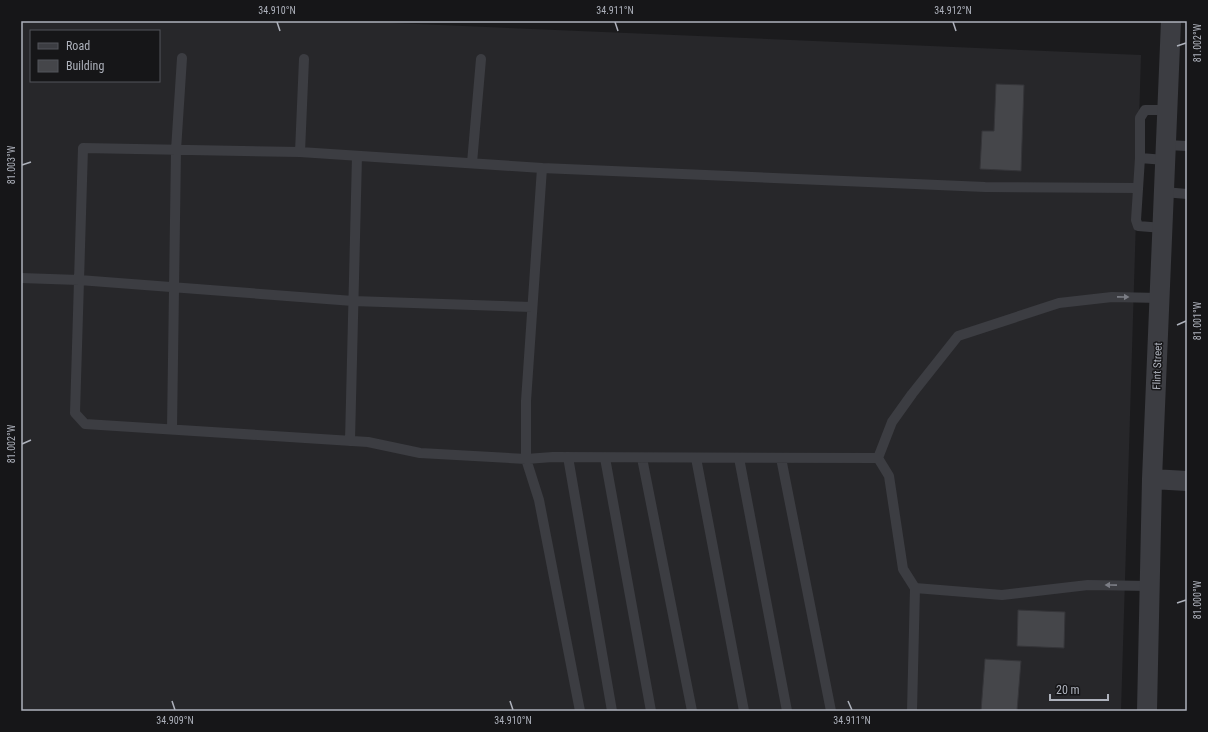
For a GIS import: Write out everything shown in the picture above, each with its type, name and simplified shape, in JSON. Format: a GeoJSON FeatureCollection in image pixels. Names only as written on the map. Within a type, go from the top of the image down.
{"type":"FeatureCollection","features":[{"type":"Feature","properties":{"kind":"street","name":"Flint Street"},"geometry":{"type":"LineString","coordinates":[[1147,711],[1152,479],[1171,21]]}},
{"type":"Feature","properties":{"kind":"street"},"geometry":{"type":"LineString","coordinates":[[1152,479],[1187,481]]}},
{"type":"Feature","properties":{"kind":"lane"},"geometry":{"type":"LineString","coordinates":[[172,429],[176,150],[182,58]]}},
{"type":"Feature","properties":{"kind":"lane"},"geometry":{"type":"LineString","coordinates":[[300,152],[304,59]]}},
{"type":"Feature","properties":{"kind":"lane"},"geometry":{"type":"LineString","coordinates":[[472,163],[481,59]]}},
{"type":"Feature","properties":{"kind":"lane"},"geometry":{"type":"LineString","coordinates":[[1163,228],[1138,226],[1137,223],[1140,118],[1142,112],[1145,110],[1167,110]]}},
{"type":"Feature","properties":{"kind":"lane"},"geometry":{"type":"LineString","coordinates":[[1140,158],[1187,146]]}},
{"type":"Feature","properties":{"kind":"lane"},"geometry":{"type":"LineString","coordinates":[[878,458],[568,457],[526,460],[420,453],[368,442],[350,440],[85,424],[75,413],[83,148],[300,152],[542,168],[985,187],[1138,188]]}},
{"type":"Feature","properties":{"kind":"lane"},"geometry":{"type":"LineString","coordinates":[[350,440],[357,156]]}},
{"type":"Feature","properties":{"kind":"lane"},"geometry":{"type":"LineString","coordinates":[[542,168],[526,401],[526,460],[539,500],[580,711]]}},
{"type":"Feature","properties":{"kind":"lane"},"geometry":{"type":"LineString","coordinates":[[1164,192],[1187,194]]}},
{"type":"Feature","properties":{"kind":"lane"},"geometry":{"type":"LineString","coordinates":[[21,278],[79,280],[354,300],[532,307]]}},
{"type":"Feature","properties":{"kind":"lane"},"geometry":{"type":"LineString","coordinates":[[878,458],[892,422],[958,336],[1059,302],[1112,297],[1160,298]]}},
{"type":"Feature","properties":{"kind":"lane"},"geometry":{"type":"LineString","coordinates":[[568,457],[612,711]]}},
{"type":"Feature","properties":{"kind":"lane"},"geometry":{"type":"LineString","coordinates":[[605,458],[651,711]]}},
{"type":"Feature","properties":{"kind":"lane"},"geometry":{"type":"LineString","coordinates":[[642,458],[692,711]]}},
{"type":"Feature","properties":{"kind":"lane"},"geometry":{"type":"LineString","coordinates":[[696,458],[744,711]]}},
{"type":"Feature","properties":{"kind":"lane"},"geometry":{"type":"LineString","coordinates":[[739,458],[787,711]]}},
{"type":"Feature","properties":{"kind":"lane"},"geometry":{"type":"LineString","coordinates":[[781,458],[831,711]]}},
{"type":"Feature","properties":{"kind":"lane"},"geometry":{"type":"LineString","coordinates":[[878,458],[888,476],[903,569],[915,588],[912,711]]}},
{"type":"Feature","properties":{"kind":"lane"},"geometry":{"type":"LineString","coordinates":[[915,588],[1002,595],[1088,585],[1150,586]]}},
{"type":"Feature","properties":{"kind":"shaded area"},"geometry":{"type":"Polygon","coordinates":[[[21,21],[347,21],[1141,55],[1121,711],[21,711],[21,21]]]}},
{"type":"Feature","properties":{"kind":"building"},"geometry":{"type":"Polygon","coordinates":[[[996,84],[1024,85],[1021,171],[980,169],[982,131],[994,131],[996,84]]]}},
{"type":"Feature","properties":{"kind":"building"},"geometry":{"type":"Polygon","coordinates":[[[1018,610],[1065,612],[1064,648],[1017,646],[1018,610]]]}},
{"type":"Feature","properties":{"kind":"building"},"geometry":{"type":"Polygon","coordinates":[[[985,659],[1021,661],[1017,711],[981,711],[985,659]]]}}]}
